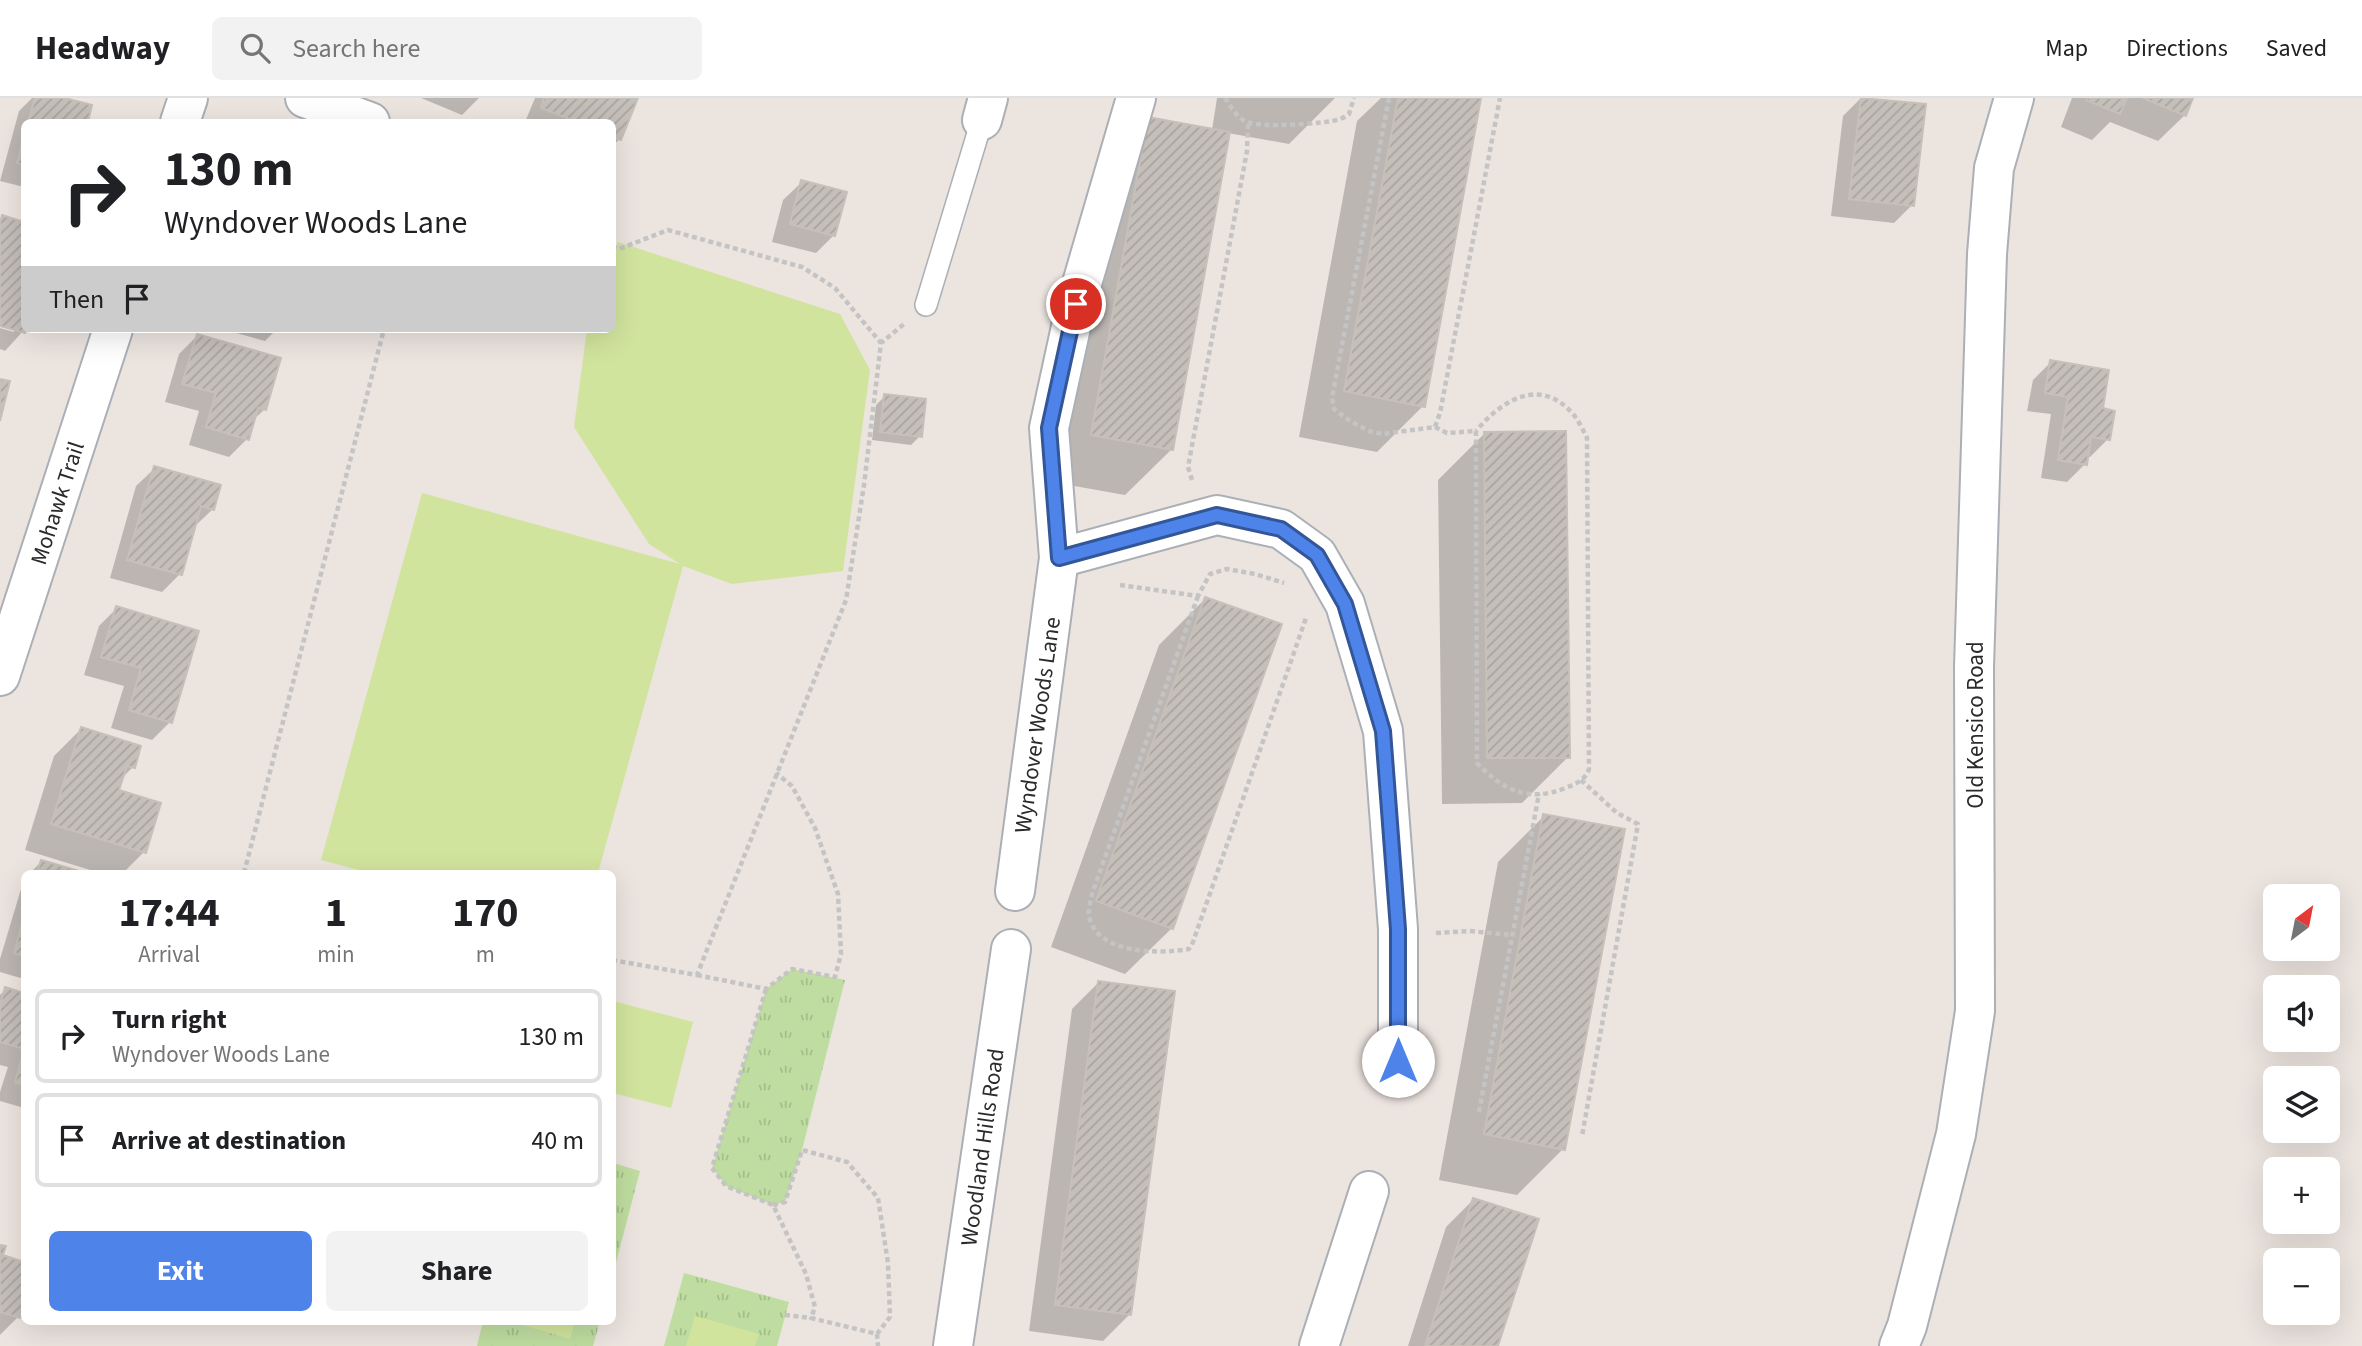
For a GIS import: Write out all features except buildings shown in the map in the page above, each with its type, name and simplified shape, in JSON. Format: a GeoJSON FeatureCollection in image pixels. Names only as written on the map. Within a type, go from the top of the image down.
{"type":"FeatureCollection","features":[{"type":"Feature","properties":{"kind":"street"},"geometry":{"type":"LineString","coordinates":[[181,119],[188,98]]}},
{"type":"Feature","properties":{"kind":"street"},"geometry":{"type":"LineString","coordinates":[[305,98],[362,119]]}},
{"type":"Feature","properties":{"kind":"street","name":"Wyndover Woods Lane"},"geometry":{"type":"LineString","coordinates":[[1015,891],[1058,567],[1049,428],[1076,304],[1136,98]]}},
{"type":"Feature","properties":{"kind":"street","name":"Old Kensico Road"},"geometry":{"type":"LineString","coordinates":[[1899,1346],[1956,1134],[1975,1011],[1974,667],[1987,254],[1994,168],[2014,98]]}},
{"type":"Feature","properties":{"kind":"street","name":"Mohawk Trail"},"geometry":{"type":"LineString","coordinates":[[0,676],[112,333]]}},
{"type":"Feature","properties":{"kind":"street"},"geometry":{"type":"LineString","coordinates":[[1058,567],[1217,515],[1281,529],[1317,555],[1345,604],[1383,731],[1399,936],[1398,1061]]}},
{"type":"Feature","properties":{"kind":"street","name":"Woodland Hills Road"},"geometry":{"type":"LineString","coordinates":[[953,1346],[1011,949]]}},
{"type":"Feature","properties":{"kind":"street"},"geometry":{"type":"LineString","coordinates":[[1319,1346],[1369,1191]]}},
{"type":"Feature","properties":{"kind":"lane"},"geometry":{"type":"LineString","coordinates":[[926,305],[985,109]]}},
{"type":"Feature","properties":{"kind":"path"},"geometry":{"type":"LineString","coordinates":[[1225,98],[1238,116],[1248,123],[1307,124],[1339,120],[1349,114],[1354,98]]}},
{"type":"Feature","properties":{"kind":"path"},"geometry":{"type":"LineString","coordinates":[[1388,98],[1332,398],[1334,409],[1350,421],[1382,435],[1435,427],[1447,433],[1476,431],[1500,406],[1522,396],[1551,398],[1574,415],[1587,438],[1590,769],[1587,776],[1581,780],[1553,793],[1530,794],[1511,789],[1493,780],[1478,763],[1476,431]]}},
{"type":"Feature","properties":{"kind":"path"},"geometry":{"type":"LineString","coordinates":[[1435,427],[1440,413],[1500,98]]}},
{"type":"Feature","properties":{"kind":"path"},"geometry":{"type":"LineString","coordinates":[[1202,519],[1188,467],[1247,151],[1248,123]]}},
{"type":"Feature","properties":{"kind":"path"},"geometry":{"type":"LineString","coordinates":[[616,248],[619,249],[668,230],[802,267],[835,288],[881,343],[864,485],[846,600],[697,975]]}},
{"type":"Feature","properties":{"kind":"path"},"geometry":{"type":"LineString","coordinates":[[245,870],[383,333]]}},
{"type":"Feature","properties":{"kind":"path"},"geometry":{"type":"LineString","coordinates":[[1058,567],[1198,596]]}},
{"type":"Feature","properties":{"kind":"path"},"geometry":{"type":"LineString","coordinates":[[1292,590],[1283,582],[1227,569],[1210,574],[1198,596],[1092,894],[1088,913],[1093,928],[1103,938],[1120,946],[1152,953],[1189,948],[1193,942],[1310,607]]}},
{"type":"Feature","properties":{"kind":"path"},"geometry":{"type":"LineString","coordinates":[[776,774],[792,786],[815,828],[838,894],[841,954],[835,977],[792,969],[766,989],[712,1168],[726,1186],[773,1205],[785,1202],[802,1150],[847,1162],[878,1198],[888,1262],[890,1317],[877,1334],[878,1346]]}},
{"type":"Feature","properties":{"kind":"path"},"geometry":{"type":"LineString","coordinates":[[1581,780],[1618,813],[1639,824],[1583,1136]]}},
{"type":"Feature","properties":{"kind":"path"},"geometry":{"type":"LineString","coordinates":[[1479,1112],[1539,794]]}},
{"type":"Feature","properties":{"kind":"path"},"geometry":{"type":"LineString","coordinates":[[1399,936],[1469,931],[1512,935]]}},
{"type":"Feature","properties":{"kind":"path"},"geometry":{"type":"LineString","coordinates":[[616,961],[766,989]]}},
{"type":"Feature","properties":{"kind":"path"},"geometry":{"type":"LineString","coordinates":[[773,1205],[806,1274],[815,1307],[811,1318]]}},
{"type":"Feature","properties":{"kind":"path"},"geometry":{"type":"LineString","coordinates":[[785,1315],[811,1318],[877,1334]]}},
{"type":"Feature","properties":{"kind":"green space"},"geometry":{"type":"Polygon","coordinates":[[[618,242],[840,314],[870,370],[843,571],[732,584],[683,566],[599,870],[359,870],[321,860],[422,493],[680,564],[649,544],[574,427],[586,333],[616,333],[618,242]]]}},
{"type":"Feature","properties":{"kind":"green space"},"geometry":{"type":"Polygon","coordinates":[[[792,969],[845,980],[802,1150],[785,1202],[773,1205],[726,1186],[712,1168],[766,989],[792,969]]]}},
{"type":"Feature","properties":{"kind":"green space"},"geometry":{"type":"Polygon","coordinates":[[[616,1002],[693,1022],[671,1108],[616,1094],[616,1002]]]}},
{"type":"Feature","properties":{"kind":"green space"},"geometry":{"type":"Polygon","coordinates":[[[616,1164],[640,1171],[616,1263],[616,1164]]]}},
{"type":"Feature","properties":{"kind":"green space"},"geometry":{"type":"Polygon","coordinates":[[[684,1273],[789,1302],[777,1346],[664,1346],[684,1273]]]}},
{"type":"Feature","properties":{"kind":"green space"},"geometry":{"type":"Polygon","coordinates":[[[695,1316],[759,1334],[755,1346],[686,1346],[695,1316]]]}},
{"type":"Feature","properties":{"kind":"green space"},"geometry":{"type":"Polygon","coordinates":[[[482,1325],[599,1325],[593,1346],[477,1346],[482,1325]]]}},
{"type":"Feature","properties":{"kind":"green space"},"geometry":{"type":"Polygon","coordinates":[[[523,1325],[574,1325],[570,1339],[523,1325]]]}},
{"type":"Feature","properties":{"kind":"route"},"geometry":{"type":"LineString","coordinates":[[1076,304],[1049,428],[1059,558],[1217,515],[1281,529],[1317,555],[1345,604],[1383,731],[1398,929],[1398,1061]]}}]}
